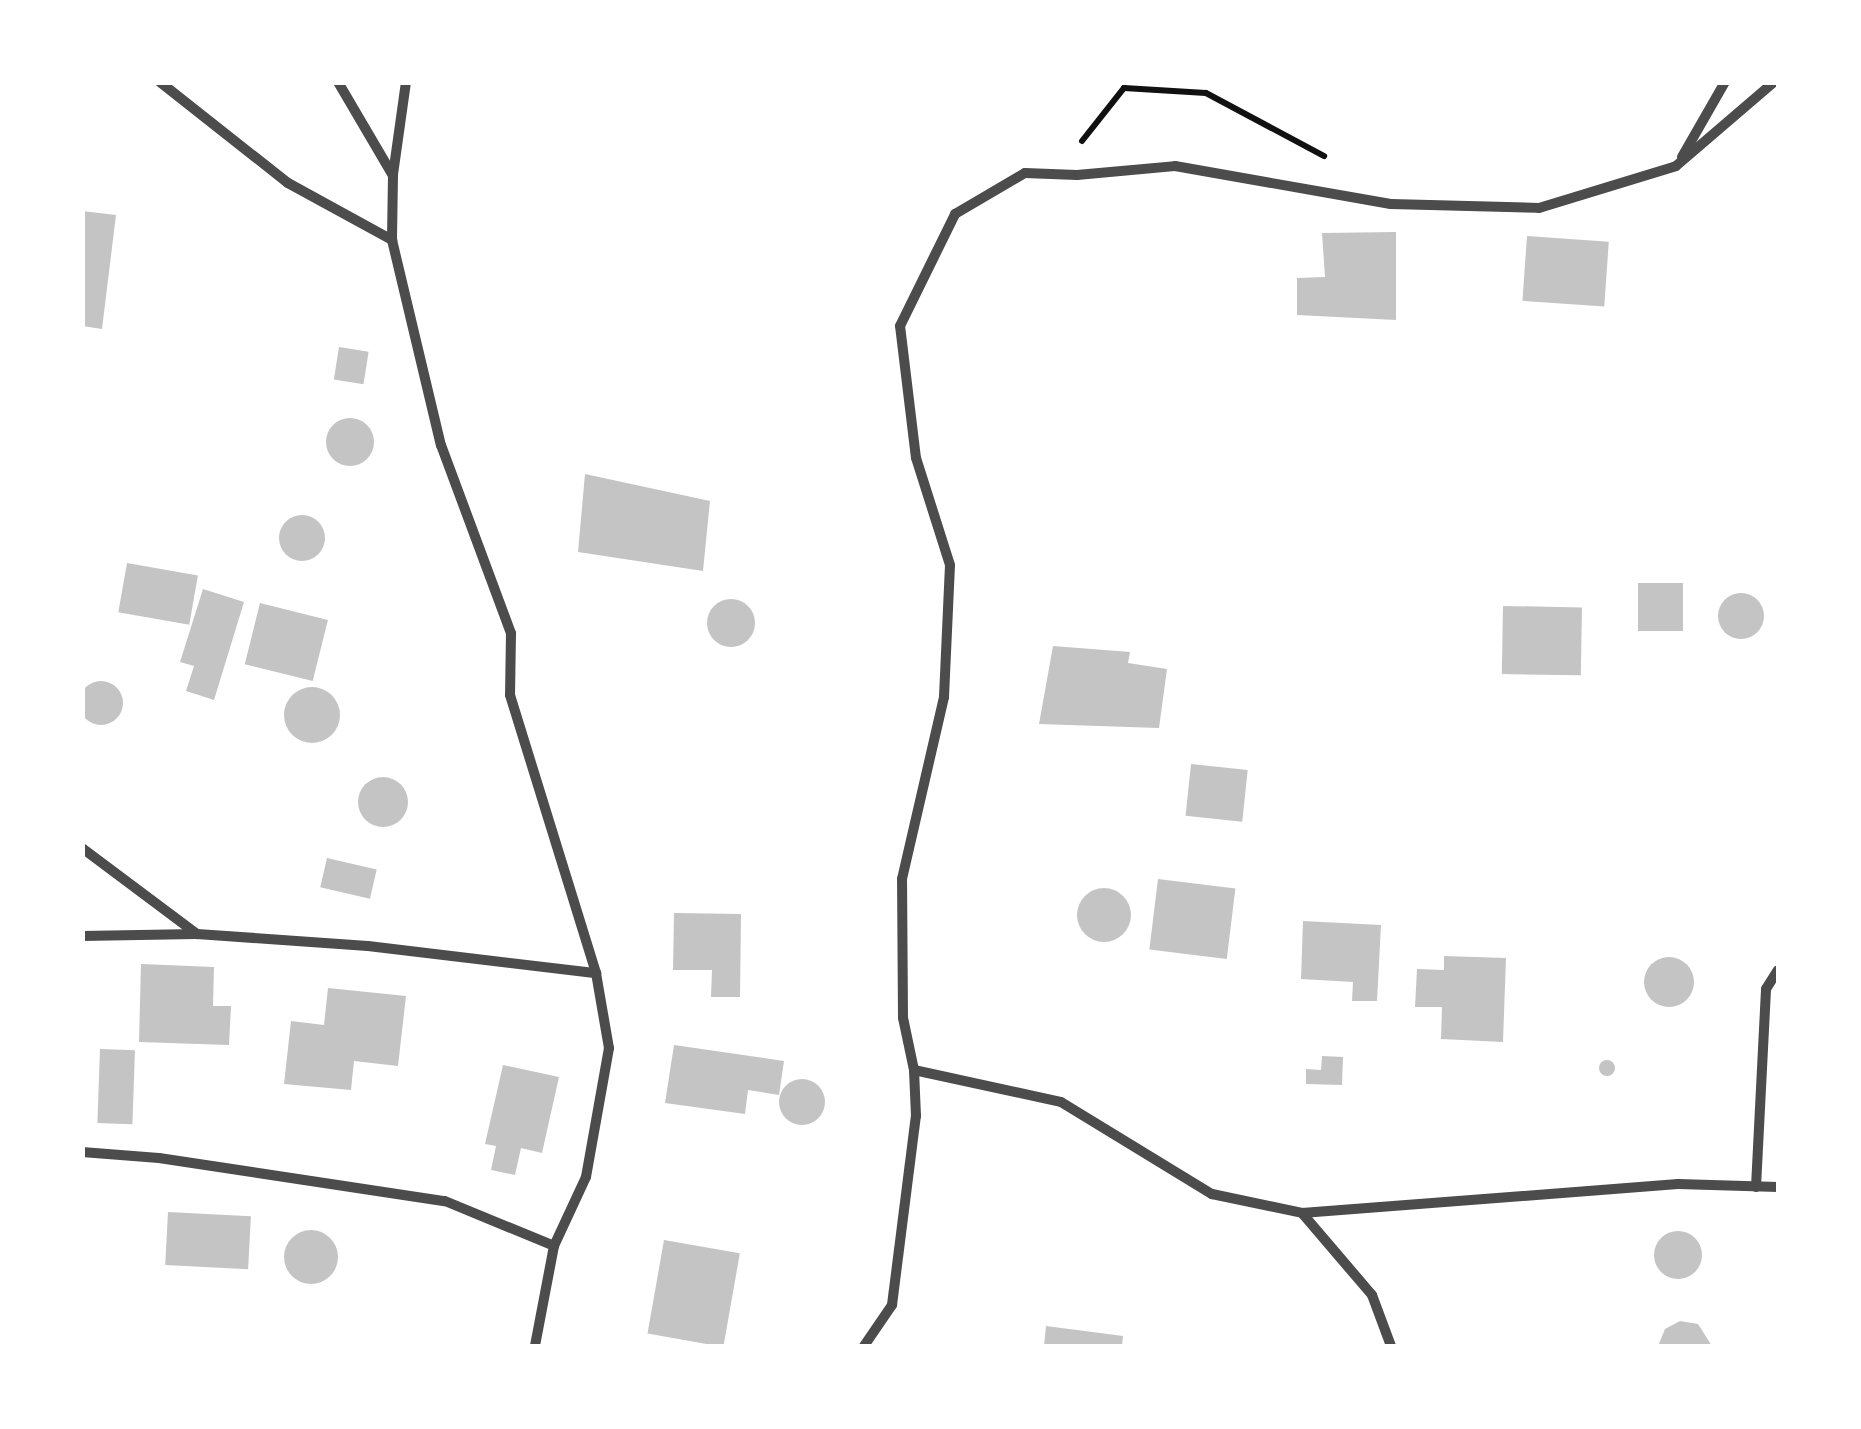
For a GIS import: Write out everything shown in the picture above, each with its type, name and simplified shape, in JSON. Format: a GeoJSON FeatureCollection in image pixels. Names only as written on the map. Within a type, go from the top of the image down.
{"type":"FeatureCollection","features":[{"type":"Feature","properties":{"kind":"street"},"geometry":{"type":"LineString","coordinates":[[160,82],[288,183],[392,240]]}},
{"type":"Feature","properties":{"kind":"street"},"geometry":{"type":"LineString","coordinates":[[338,82],[393,175]]}},
{"type":"Feature","properties":{"kind":"street"},"geometry":{"type":"LineString","coordinates":[[406,82],[393,175],[392,240],[441,445],[510,633],[510,695],[596,973],[609,1048],[586,1176],[554,1246],[536,1346]]}},
{"type":"Feature","properties":{"kind":"street"},"geometry":{"type":"LineString","coordinates":[[1676,166],[1725,82]]}},
{"type":"Feature","properties":{"kind":"street"},"geometry":{"type":"LineString","coordinates":[[864,1346],[892,1305],[916,1116],[914,1070],[903,1018],[902,878],[944,697],[950,564],[916,458],[900,326],[955,214],[1025,174],[1077,175],[1176,166],[1391,204],[1539,208],[1676,166],[1774,82]]}},
{"type":"Feature","properties":{"kind":"street"},"geometry":{"type":"LineString","coordinates":[[82,848],[198,934]]}},
{"type":"Feature","properties":{"kind":"street"},"geometry":{"type":"LineString","coordinates":[[82,936],[198,934],[368,946],[596,973]]}},
{"type":"Feature","properties":{"kind":"street"},"geometry":{"type":"LineString","coordinates":[[1756,1187],[1766,989],[1778,970]]}},
{"type":"Feature","properties":{"kind":"street"},"geometry":{"type":"LineString","coordinates":[[914,1070],[1060,1102],[1212,1194],[1302,1213],[1660,1186],[1778,1187]]}},
{"type":"Feature","properties":{"kind":"street"},"geometry":{"type":"LineString","coordinates":[[82,1152],[159,1158],[444,1201],[554,1246]]}},
{"type":"Feature","properties":{"kind":"street"},"geometry":{"type":"LineString","coordinates":[[1302,1213],[1372,1296],[1391,1346]]}},
{"type":"Feature","properties":{"kind":"path"},"geometry":{"type":"LineString","coordinates":[[1025,174],[1078,146],[1124,88],[1206,93],[1332,162]]}},
{"type":"Feature","properties":{"kind":"building"},"geometry":{"type":"Polygon","coordinates":[[[82,211],[116,215],[102,329],[82,326],[82,211]]]}},
{"type":"Feature","properties":{"kind":"building"},"geometry":{"type":"Polygon","coordinates":[[[1396,232],[1396,320],[1297,315],[1297,278],[1325,277],[1322,233],[1396,232]]]}},
{"type":"Feature","properties":{"kind":"building"},"geometry":{"type":"Polygon","coordinates":[[[1527,236],[1609,242],[1604,307],[1522,301],[1527,236]]]}},
{"type":"Feature","properties":{"kind":"building"},"geometry":{"type":"Polygon","coordinates":[[[339,347],[369,352],[363,384],[334,380],[339,347]]]}},
{"type":"Feature","properties":{"kind":"building"},"geometry":{"type":"Polygon","coordinates":[[[350,418],[367,425],[374,442],[367,459],[350,466],[333,459],[326,442],[333,425],[350,418]]]}},
{"type":"Feature","properties":{"kind":"building"},"geometry":{"type":"Polygon","coordinates":[[[585,474],[710,501],[703,571],[578,552],[585,474]]]}},
{"type":"Feature","properties":{"kind":"building"},"geometry":{"type":"Polygon","coordinates":[[[302,515],[319,521],[325,538],[319,555],[302,561],[285,555],[279,538],[285,521],[302,515]]]}},
{"type":"Feature","properties":{"kind":"building"},"geometry":{"type":"Polygon","coordinates":[[[127,563],[198,576],[189,625],[118,612],[127,563]]]}},
{"type":"Feature","properties":{"kind":"building"},"geometry":{"type":"Polygon","coordinates":[[[1638,583],[1683,583],[1683,631],[1638,631],[1638,583]]]}},
{"type":"Feature","properties":{"kind":"building"},"geometry":{"type":"Polygon","coordinates":[[[203,589],[244,602],[214,700],[186,691],[194,666],[180,662],[203,589]]]}},
{"type":"Feature","properties":{"kind":"building"},"geometry":{"type":"Polygon","coordinates":[[[1741,593],[1758,599],[1764,616],[1758,633],[1741,639],[1724,633],[1718,616],[1724,599],[1741,593]]]}},
{"type":"Feature","properties":{"kind":"building"},"geometry":{"type":"Polygon","coordinates":[[[731,599],[748,606],[755,623],[748,640],[731,647],[714,640],[707,623],[714,606],[731,599]]]}},
{"type":"Feature","properties":{"kind":"building"},"geometry":{"type":"Polygon","coordinates":[[[260,603],[328,620],[313,681],[245,664],[260,603]]]}},
{"type":"Feature","properties":{"kind":"building"},"geometry":{"type":"Polygon","coordinates":[[[1503,606],[1582,607],[1581,675],[1502,674],[1503,606]]]}},
{"type":"Feature","properties":{"kind":"building"},"geometry":{"type":"Polygon","coordinates":[[[1053,646],[1130,652],[1128,663],[1167,669],[1159,728],[1039,724],[1053,646]]]}},
{"type":"Feature","properties":{"kind":"building"},"geometry":{"type":"Polygon","coordinates":[[[101,681],[117,687],[123,703],[117,719],[101,725],[85,719],[79,703],[85,687],[101,681]]]}},
{"type":"Feature","properties":{"kind":"building"},"geometry":{"type":"Polygon","coordinates":[[[312,687],[332,695],[340,715],[332,735],[312,743],[292,735],[284,715],[292,695],[312,687]]]}},
{"type":"Feature","properties":{"kind":"building"},"geometry":{"type":"Polygon","coordinates":[[[1191,764],[1248,770],[1242,822],[1186,816],[1191,764]]]}},
{"type":"Feature","properties":{"kind":"building"},"geometry":{"type":"Polygon","coordinates":[[[383,777],[400,785],[408,802],[400,819],[383,827],[366,819],[358,802],[366,785],[383,777]]]}},
{"type":"Feature","properties":{"kind":"building"},"geometry":{"type":"Polygon","coordinates":[[[327,858],[377,869],[370,899],[320,887],[327,858]]]}},
{"type":"Feature","properties":{"kind":"building"},"geometry":{"type":"Polygon","coordinates":[[[1158,879],[1235,889],[1227,959],[1149,949],[1158,879]]]}},
{"type":"Feature","properties":{"kind":"building"},"geometry":{"type":"Polygon","coordinates":[[[1104,888],[1123,896],[1131,915],[1123,934],[1104,942],[1085,934],[1077,915],[1085,896],[1104,888]]]}},
{"type":"Feature","properties":{"kind":"building"},"geometry":{"type":"Polygon","coordinates":[[[674,913],[741,914],[740,997],[711,997],[712,970],[673,970],[674,913]]]}},
{"type":"Feature","properties":{"kind":"building"},"geometry":{"type":"Polygon","coordinates":[[[1303,921],[1381,925],[1377,1001],[1352,1001],[1353,982],[1301,979],[1303,921]]]}},
{"type":"Feature","properties":{"kind":"building"},"geometry":{"type":"Polygon","coordinates":[[[1444,956],[1506,958],[1503,1042],[1441,1039],[1442,1007],[1415,1007],[1417,969],[1444,970],[1444,956]]]}},
{"type":"Feature","properties":{"kind":"building"},"geometry":{"type":"Polygon","coordinates":[[[1669,957],[1686,965],[1694,982],[1686,999],[1669,1007],[1652,999],[1644,982],[1652,965],[1669,957]]]}},
{"type":"Feature","properties":{"kind":"building"},"geometry":{"type":"Polygon","coordinates":[[[141,964],[214,967],[213,1006],[231,1006],[229,1045],[139,1042],[141,964]]]}},
{"type":"Feature","properties":{"kind":"building"},"geometry":{"type":"Polygon","coordinates":[[[328,988],[406,996],[398,1066],[354,1061],[351,1090],[284,1084],[291,1021],[324,1025],[328,988]]]}},
{"type":"Feature","properties":{"kind":"building"},"geometry":{"type":"Polygon","coordinates":[[[674,1045],[784,1061],[779,1095],[748,1090],[745,1114],[665,1103],[674,1045]]]}},
{"type":"Feature","properties":{"kind":"building"},"geometry":{"type":"Polygon","coordinates":[[[100,1049],[135,1050],[132,1124],[97,1123],[100,1049]]]}},
{"type":"Feature","properties":{"kind":"building"},"geometry":{"type":"Polygon","coordinates":[[[1322,1056],[1343,1057],[1342,1085],[1306,1084],[1306,1069],[1321,1070],[1322,1056]]]}},
{"type":"Feature","properties":{"kind":"building"},"geometry":{"type":"Polygon","coordinates":[[[1607,1060],[1615,1068],[1607,1076],[1599,1068],[1607,1060]]]}},
{"type":"Feature","properties":{"kind":"building"},"geometry":{"type":"Polygon","coordinates":[[[503,1065],[559,1077],[542,1153],[521,1148],[515,1175],[491,1170],[496,1146],[485,1144],[503,1065]]]}},
{"type":"Feature","properties":{"kind":"building"},"geometry":{"type":"Polygon","coordinates":[[[802,1079],[818,1086],[825,1102],[818,1118],[802,1125],[786,1118],[779,1102],[786,1086],[802,1079]]]}},
{"type":"Feature","properties":{"kind":"building"},"geometry":{"type":"Polygon","coordinates":[[[168,1212],[251,1216],[248,1269],[165,1265],[168,1212]]]}},
{"type":"Feature","properties":{"kind":"building"},"geometry":{"type":"Polygon","coordinates":[[[311,1230],[330,1238],[338,1257],[330,1276],[311,1284],[292,1276],[284,1257],[292,1238],[311,1230]]]}},
{"type":"Feature","properties":{"kind":"building"},"geometry":{"type":"Polygon","coordinates":[[[1678,1231],[1695,1238],[1702,1255],[1695,1272],[1678,1279],[1661,1272],[1654,1255],[1661,1238],[1678,1231]]]}},
{"type":"Feature","properties":{"kind":"building"},"geometry":{"type":"Polygon","coordinates":[[[664,1240],[740,1253],[723,1346],[648,1334],[664,1240]]]}},
{"type":"Feature","properties":{"kind":"building"},"geometry":{"type":"Polygon","coordinates":[[[1680,1321],[1698,1324],[1712,1346],[1658,1346],[1665,1329],[1680,1321]]]}},
{"type":"Feature","properties":{"kind":"building"},"geometry":{"type":"Polygon","coordinates":[[[1046,1326],[1123,1336],[1122,1346],[1044,1346],[1046,1326]]]}}]}
